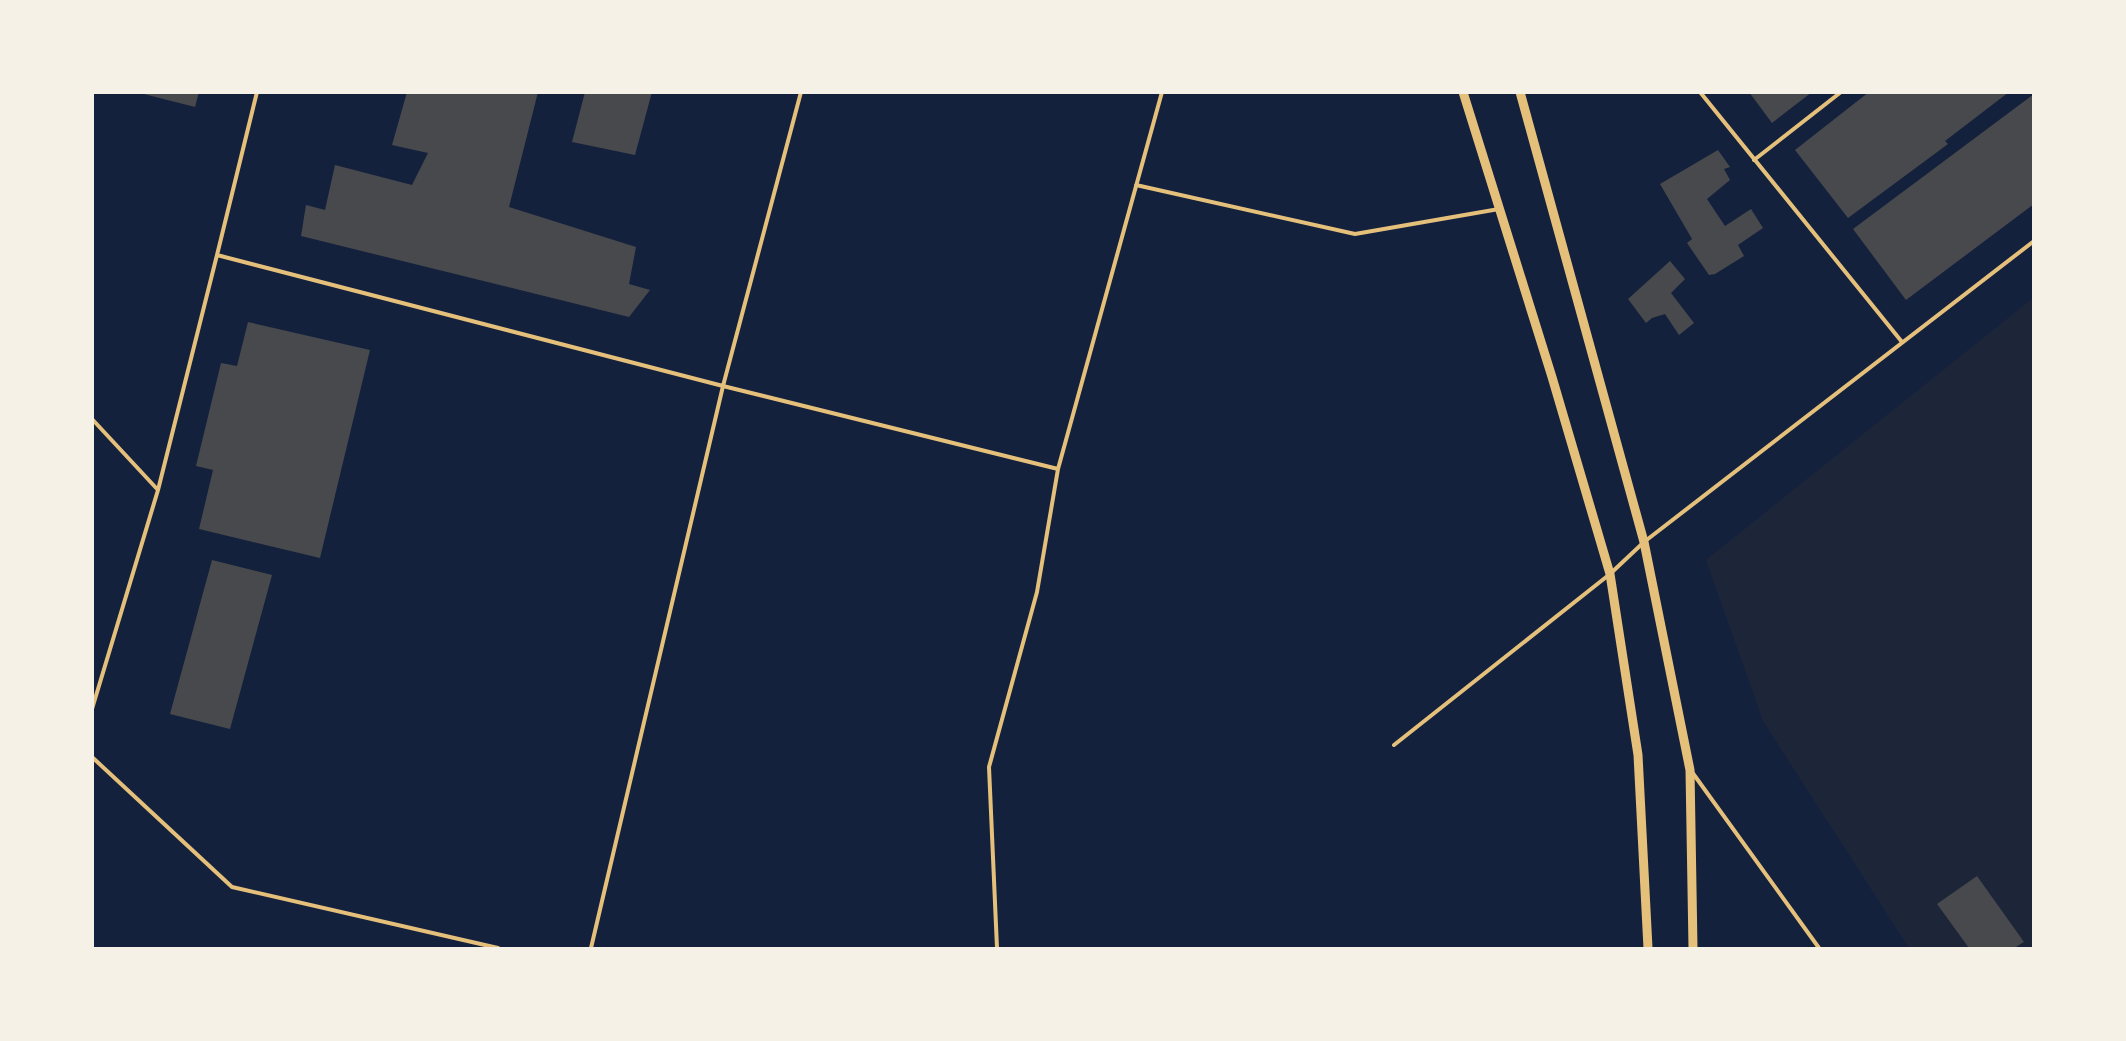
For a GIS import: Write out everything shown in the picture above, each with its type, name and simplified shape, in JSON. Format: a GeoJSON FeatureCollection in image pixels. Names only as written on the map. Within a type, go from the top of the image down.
{"type":"FeatureCollection","features":[{"type":"Feature","properties":{"kind":"street"},"geometry":{"type":"LineString","coordinates":[[1463,92],[1552,378],[1610,574],[1638,755],[1648,948]]}},
{"type":"Feature","properties":{"kind":"street"},"geometry":{"type":"LineString","coordinates":[[1520,92],[1644,542],[1690,770],[1694,948]]}},
{"type":"Feature","properties":{"kind":"lane"},"geometry":{"type":"LineString","coordinates":[[92,709],[158,490],[257,92]]}},
{"type":"Feature","properties":{"kind":"lane"},"geometry":{"type":"LineString","coordinates":[[592,948],[723,386],[801,92]]}},
{"type":"Feature","properties":{"kind":"lane"},"geometry":{"type":"LineString","coordinates":[[997,948],[989,766],[1037,592],[1058,469],[1162,92]]}},
{"type":"Feature","properties":{"kind":"lane"},"geometry":{"type":"LineString","coordinates":[[1700,92],[1902,342]]}},
{"type":"Feature","properties":{"kind":"lane"},"geometry":{"type":"LineString","coordinates":[[1754,160],[1841,92]]}},
{"type":"Feature","properties":{"kind":"lane"},"geometry":{"type":"LineString","coordinates":[[1136,185],[1355,234],[1499,209]]}},
{"type":"Feature","properties":{"kind":"lane"},"geometry":{"type":"LineString","coordinates":[[1394,745],[1610,574],[1644,542],[2034,241]]}},
{"type":"Feature","properties":{"kind":"lane"},"geometry":{"type":"LineString","coordinates":[[217,255],[723,386],[1058,469]]}},
{"type":"Feature","properties":{"kind":"lane"},"geometry":{"type":"LineString","coordinates":[[92,419],[158,490]]}},
{"type":"Feature","properties":{"kind":"lane"},"geometry":{"type":"LineString","coordinates":[[92,756],[232,887],[498,948]]}},
{"type":"Feature","properties":{"kind":"lane"},"geometry":{"type":"LineString","coordinates":[[1690,770],[1819,948]]}},
{"type":"Feature","properties":{"kind":"shaded area"},"geometry":{"type":"Polygon","coordinates":[[[2033,298],[2033,948],[1909,948],[1763,721],[1706,560],[2033,298]]]}},
{"type":"Feature","properties":{"kind":"building"},"geometry":{"type":"Polygon","coordinates":[[[136,92],[199,92],[195,107],[136,92]]]}},
{"type":"Feature","properties":{"kind":"building"},"geometry":{"type":"Polygon","coordinates":[[[407,92],[538,92],[509,207],[636,247],[629,284],[650,290],[629,317],[301,236],[306,205],[325,210],[335,165],[412,185],[428,153],[392,145],[407,92]]]}},
{"type":"Feature","properties":{"kind":"building"},"geometry":{"type":"Polygon","coordinates":[[[585,92],[652,92],[635,155],[572,142],[585,92]]]}},
{"type":"Feature","properties":{"kind":"building"},"geometry":{"type":"Polygon","coordinates":[[[1749,92],[1812,92],[1772,123],[1749,92]]]}},
{"type":"Feature","properties":{"kind":"building"},"geometry":{"type":"Polygon","coordinates":[[[1869,92],[2009,92],[1945,141],[1948,144],[1848,218],[1795,150],[1869,92]]]}},
{"type":"Feature","properties":{"kind":"building"},"geometry":{"type":"Polygon","coordinates":[[[2034,94],[2034,204],[1906,300],[1853,229],[2034,94]]]}},
{"type":"Feature","properties":{"kind":"building"},"geometry":{"type":"Polygon","coordinates":[[[1718,150],[1730,167],[1724,169],[1730,180],[1707,199],[1725,226],[1751,209],[1763,228],[1738,245],[1744,256],[1715,274],[1709,275],[1687,243],[1692,239],[1660,184],[1718,150]]]}},
{"type":"Feature","properties":{"kind":"building"},"geometry":{"type":"Polygon","coordinates":[[[1670,261],[1685,279],[1671,293],[1694,323],[1679,335],[1665,314],[1652,318],[1646,323],[1628,299],[1670,261]]]}},
{"type":"Feature","properties":{"kind":"building"},"geometry":{"type":"Polygon","coordinates":[[[248,322],[370,350],[320,558],[199,529],[213,470],[196,466],[221,363],[237,366],[248,322]]]}},
{"type":"Feature","properties":{"kind":"building"},"geometry":{"type":"Polygon","coordinates":[[[212,560],[272,575],[230,729],[170,714],[212,560]]]}},
{"type":"Feature","properties":{"kind":"building"},"geometry":{"type":"Polygon","coordinates":[[[1977,876],[2024,942],[2014,948],[1969,948],[1937,904],[1977,876]]]}}]}
